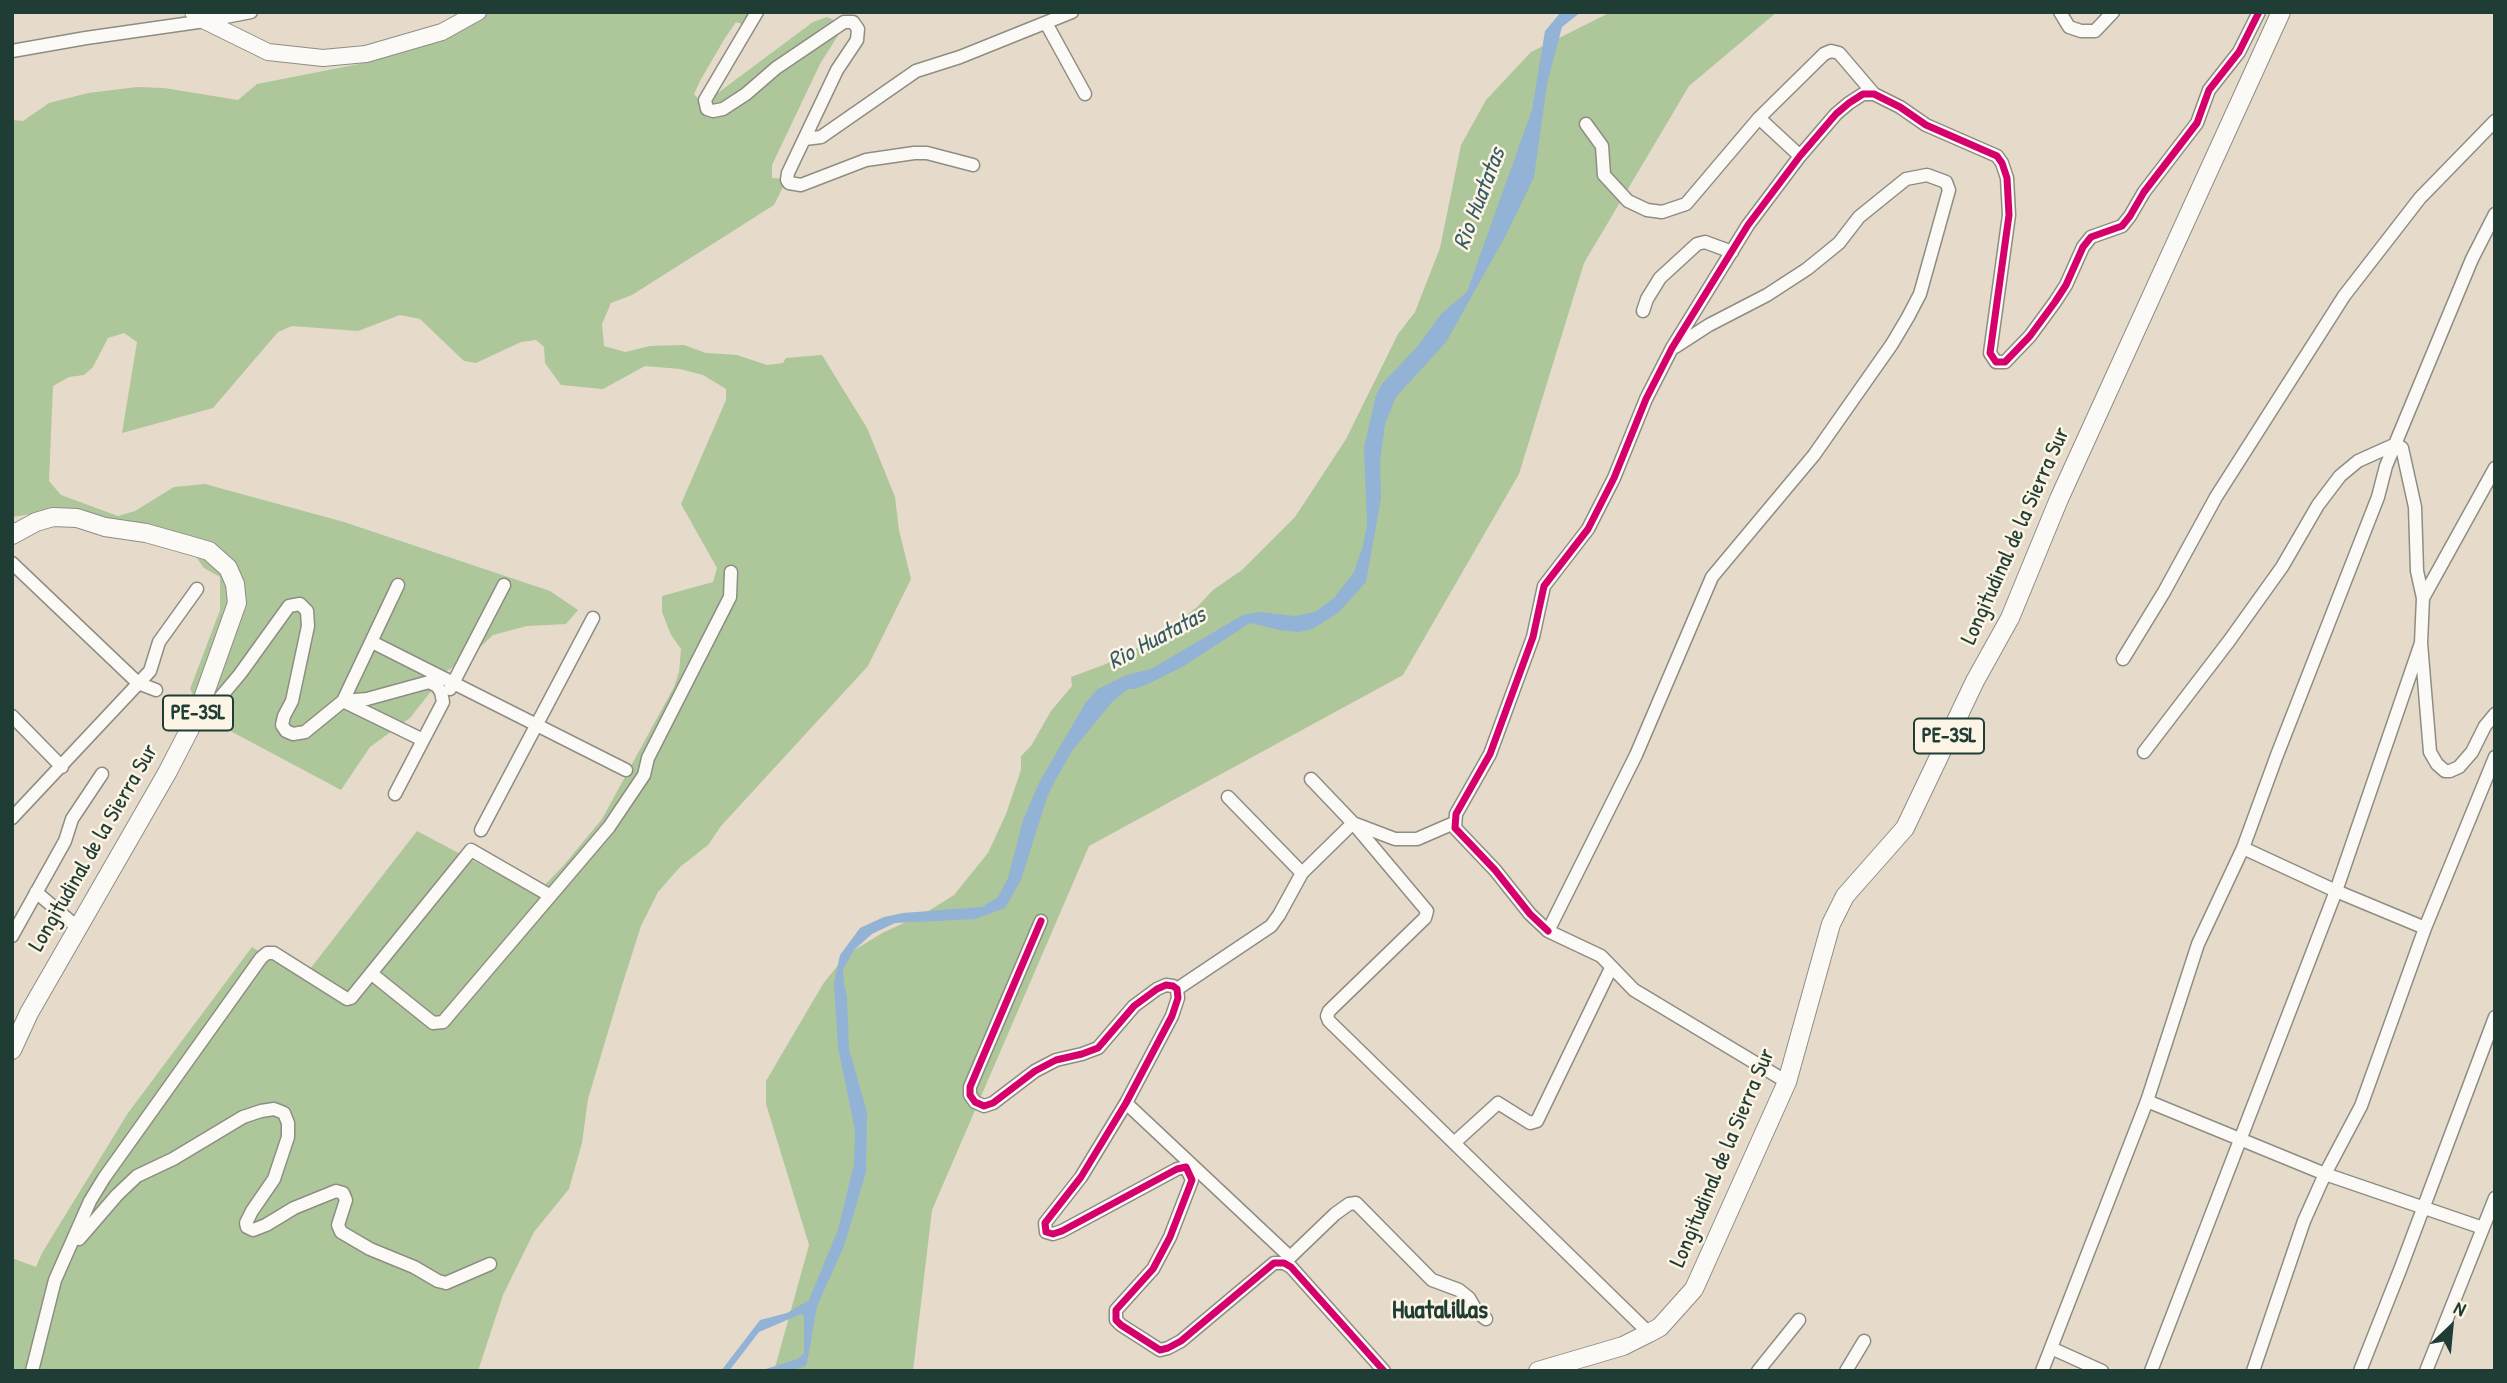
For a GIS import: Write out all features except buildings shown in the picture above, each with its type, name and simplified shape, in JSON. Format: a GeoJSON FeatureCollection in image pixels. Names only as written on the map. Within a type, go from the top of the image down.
{"type":"FeatureCollection","features":[{"type":"Feature","properties":{"kind":"main road","name":"Longitudinal de la Sierra Sur"},"geometry":{"type":"LineString","coordinates":[[1542,1370],[1623,1346],[1649,1333],[1660,1327],[1694,1289],[1787,1082],[1831,924],[1845,896],[1905,828],[1975,681],[2010,618],[2059,499],[2281,12]]}},
{"type":"Feature","properties":{"kind":"main road","name":"Longitudinal de la Sierra Sur"},"geometry":{"type":"LineString","coordinates":[[12,535],[36,522],[54,517],[78,518],[105,527],[156,536],[209,551],[228,568],[235,584],[237,603],[197,715],[29,1013],[12,1050]]}},
{"type":"Feature","properties":{"kind":"street"},"geometry":{"type":"LineString","coordinates":[[12,51],[199,17],[251,12]]}},
{"type":"Feature","properties":{"kind":"street"},"geometry":{"type":"LineString","coordinates":[[199,17],[268,52],[323,58],[366,54],[442,32],[478,12]]}},
{"type":"Feature","properties":{"kind":"street"},"geometry":{"type":"LineString","coordinates":[[757,12],[705,100],[707,109],[723,109],[746,94],[776,68],[844,22],[857,25],[857,40],[836,70],[788,173],[787,180],[794,185],[801,185],[866,160],[914,153],[927,153],[973,165]]}},
{"type":"Feature","properties":{"kind":"street"},"geometry":{"type":"LineString","coordinates":[[805,139],[821,137],[916,71],[960,57],[1072,12]]}},
{"type":"Feature","properties":{"kind":"street"},"geometry":{"type":"LineString","coordinates":[[2060,12],[2069,27],[2081,31],[2095,31],[2113,12]]}},
{"type":"Feature","properties":{"kind":"street"},"geometry":{"type":"LineString","coordinates":[[1586,124],[1602,146],[1604,175],[1628,201],[1647,210],[1662,212],[1686,204],[1759,118],[1824,54],[1831,51],[1839,53],[1874,94],[1900,107],[1926,125],[1997,156],[2002,163],[2009,188],[2009,215],[1990,353],[1996,362],[2005,362],[2030,336],[2055,302],[2083,247],[2091,237],[2122,226],[2130,216],[2144,192],[2197,123],[2209,90],[2239,52],[2259,12]]}},
{"type":"Feature","properties":{"kind":"street"},"geometry":{"type":"LineString","coordinates":[[1046,23],[1085,94]]}},
{"type":"Feature","properties":{"kind":"street"},"geometry":{"type":"LineString","coordinates":[[1787,1082],[1634,990],[1601,956],[1548,931],[1455,828],[1454,823],[1456,814],[1490,754],[1532,637],[1544,586],[1588,528],[1614,478],[1646,399],[1671,348],[1748,225],[1800,156],[1849,103],[1863,94],[1874,94]]}},
{"type":"Feature","properties":{"kind":"street"},"geometry":{"type":"LineString","coordinates":[[1759,118],[1800,156]]}},
{"type":"Feature","properties":{"kind":"street"},"geometry":{"type":"LineString","coordinates":[[2123,659],[2164,592],[2216,497],[2344,296],[2420,198],[2495,121]]}},
{"type":"Feature","properties":{"kind":"street"},"geometry":{"type":"LineString","coordinates":[[1548,931],[1636,755],[1712,577],[1814,455],[1908,317],[1920,294],[1949,190],[1945,182],[1927,175],[1906,179],[1859,217],[1839,243],[1807,269],[1768,295],[1671,348]]}},
{"type":"Feature","properties":{"kind":"street"},"geometry":{"type":"LineString","coordinates":[[2042,1371],[2147,1101],[2197,944],[2243,848],[2378,497],[2386,466],[2472,259],[2495,214]]}},
{"type":"Feature","properties":{"kind":"street"},"geometry":{"type":"LineString","coordinates":[[1643,311],[1660,278],[1697,244],[1705,242],[1732,251]]}},
{"type":"Feature","properties":{"kind":"street"},"geometry":{"type":"LineString","coordinates":[[2396,444],[2402,448],[2416,507],[2417,571],[2423,598],[2421,643],[2430,752],[2437,764],[2445,771],[2459,767],[2472,752],[2485,726],[2495,714]]}},
{"type":"Feature","properties":{"kind":"street"},"geometry":{"type":"LineString","coordinates":[[2144,752],[2282,567],[2318,505],[2340,476],[2358,461],[2396,444]]}},
{"type":"Feature","properties":{"kind":"street"},"geometry":{"type":"LineString","coordinates":[[2423,598],[2495,468]]}},
{"type":"Feature","properties":{"kind":"street"},"geometry":{"type":"LineString","coordinates":[[12,563],[138,683],[156,690]]}},
{"type":"Feature","properties":{"kind":"street"},"geometry":{"type":"LineString","coordinates":[[372,974],[433,1023],[443,1021],[609,827],[644,775],[648,758],[730,597],[731,572]]}},
{"type":"Feature","properties":{"kind":"street"},"geometry":{"type":"LineString","coordinates":[[197,715],[213,706],[240,674],[285,611],[295,604],[303,606],[307,611],[308,625],[292,701],[282,726],[293,734],[305,732],[343,701],[398,585]]}},
{"type":"Feature","properties":{"kind":"street"},"geometry":{"type":"LineString","coordinates":[[395,793],[503,585]]}},
{"type":"Feature","properties":{"kind":"street"},"geometry":{"type":"LineString","coordinates":[[12,818],[153,666],[164,635],[197,589]]}},
{"type":"Feature","properties":{"kind":"street"},"geometry":{"type":"LineString","coordinates":[[481,830],[593,618]]}},
{"type":"Feature","properties":{"kind":"street"},"geometry":{"type":"LineString","coordinates":[[372,642],[626,770]]}},
{"type":"Feature","properties":{"kind":"street"},"geometry":{"type":"LineString","coordinates":[[2151,1371],[2336,891],[2421,643]]}},
{"type":"Feature","properties":{"kind":"street"},"geometry":{"type":"LineString","coordinates":[[343,701],[367,699],[429,682],[437,687],[443,702]]}},
{"type":"Feature","properties":{"kind":"street"},"geometry":{"type":"LineString","coordinates":[[343,701],[423,740]]}},
{"type":"Feature","properties":{"kind":"street"},"geometry":{"type":"LineString","coordinates":[[12,716],[62,766]]}},
{"type":"Feature","properties":{"kind":"street"},"geometry":{"type":"LineString","coordinates":[[2253,1371],[2304,1221],[2361,1106],[2425,928],[2495,757]]}},
{"type":"Feature","properties":{"kind":"street"},"geometry":{"type":"LineString","coordinates":[[12,936],[65,841],[72,819],[102,774]]}},
{"type":"Feature","properties":{"kind":"street"},"geometry":{"type":"LineString","coordinates":[[1311,779],[1353,822],[1427,911],[1425,919],[1329,1011],[1327,1016],[1337,1029],[1649,1333]]}},
{"type":"Feature","properties":{"kind":"street"},"geometry":{"type":"LineString","coordinates":[[1228,797],[1302,873]]}},
{"type":"Feature","properties":{"kind":"street"},"geometry":{"type":"LineString","coordinates":[[1353,822],[1395,839],[1417,839],[1454,823]]}},
{"type":"Feature","properties":{"kind":"street"},"geometry":{"type":"LineString","coordinates":[[1177,989],[1271,926],[1302,873],[1353,822]]}},
{"type":"Feature","properties":{"kind":"street"},"geometry":{"type":"LineString","coordinates":[[2243,848],[2425,928]]}},
{"type":"Feature","properties":{"kind":"street"},"geometry":{"type":"LineString","coordinates":[[32,1371],[55,1280],[90,1201],[261,958],[267,953],[274,953],[347,999],[355,995],[471,850],[549,895]]}},
{"type":"Feature","properties":{"kind":"street"},"geometry":{"type":"LineString","coordinates":[[36,892],[77,927]]}},
{"type":"Feature","properties":{"kind":"street"},"geometry":{"type":"LineString","coordinates":[[1041,922],[970,1087],[970,1095],[975,1102],[984,1106],[993,1103],[1035,1071],[1056,1060],[1098,1048],[1144,998],[1166,985],[1177,989]]}},
{"type":"Feature","properties":{"kind":"street"},"geometry":{"type":"LineString","coordinates":[[1454,1143],[1498,1102],[1530,1123],[1536,1121],[1611,968]]}},
{"type":"Feature","properties":{"kind":"street"},"geometry":{"type":"LineString","coordinates":[[1177,989],[1178,998],[1172,1016],[1126,1103],[1081,1177],[1044,1226],[1046,1232],[1054,1234],[1062,1231],[1177,1169],[1186,1167],[1192,1180],[1170,1237],[1153,1269],[1116,1310],[1116,1320],[1160,1350],[1168,1348],[1181,1341],[1274,1264],[1287,1260],[1335,1214],[1349,1204],[1356,1203],[1432,1280],[1459,1290],[1469,1298],[1476,1312],[1486,1319]]}},
{"type":"Feature","properties":{"kind":"street"},"geometry":{"type":"LineString","coordinates":[[2360,1371],[2495,1017]]}},
{"type":"Feature","properties":{"kind":"street"},"geometry":{"type":"LineString","coordinates":[[2147,1101],[2325,1174],[2483,1228]]}},
{"type":"Feature","properties":{"kind":"street"},"geometry":{"type":"LineString","coordinates":[[1126,1103],[1287,1260],[1384,1371]]}},
{"type":"Feature","properties":{"kind":"street"},"geometry":{"type":"LineString","coordinates":[[68,1252],[137,1176],[243,1117],[274,1109],[284,1113],[288,1123],[288,1137],[274,1179],[252,1211],[246,1223],[247,1227],[253,1230],[266,1225],[294,1208],[337,1191],[343,1193],[346,1200],[338,1224],[341,1232],[370,1249],[446,1283],[489,1265]]}},
{"type":"Feature","properties":{"kind":"street"},"geometry":{"type":"LineString","coordinates":[[2426,1371],[2495,1198]]}},
{"type":"Feature","properties":{"kind":"street"},"geometry":{"type":"LineString","coordinates":[[1758,1371],[1798,1320]]}},
{"type":"Feature","properties":{"kind":"street"},"geometry":{"type":"LineString","coordinates":[[1846,1371],[1864,1341]]}},
{"type":"Feature","properties":{"kind":"street"},"geometry":{"type":"LineString","coordinates":[[2051,1348],[2102,1371]]}},
{"type":"Feature","properties":{"kind":"green space"},"geometry":{"type":"Polygon","coordinates":[[[491,12],[759,12],[745,25],[736,22],[725,38],[694,94],[703,104],[813,22],[827,17],[838,22],[842,29],[820,64],[772,165],[772,178],[787,179],[774,205],[632,295],[611,303],[602,324],[604,346],[625,352],[650,346],[684,345],[706,353],[737,355],[767,365],[783,363],[786,358],[822,355],[867,428],[895,497],[899,530],[911,579],[868,666],[721,826],[708,845],[680,867],[658,892],[641,926],[619,995],[588,1099],[582,1143],[569,1189],[534,1232],[503,1295],[478,1371],[12,1371],[12,1258],[36,1267],[128,1113],[252,947],[303,978],[417,831],[536,894],[602,819],[674,687],[679,672],[681,649],[671,635],[662,612],[662,596],[713,582],[717,568],[681,504],[726,400],[726,389],[703,375],[680,369],[645,366],[603,389],[561,385],[545,363],[544,347],[536,340],[521,342],[476,363],[464,361],[420,319],[400,315],[358,331],[292,326],[278,332],[213,408],[122,433],[137,342],[124,333],[108,338],[93,367],[84,375],[69,377],[53,386],[49,481],[61,495],[118,516],[135,511],[174,487],[205,484],[344,522],[550,591],[578,610],[566,624],[527,626],[493,635],[473,654],[447,671],[410,718],[370,747],[341,790],[206,718],[190,689],[220,610],[220,577],[204,568],[184,540],[60,510],[12,517],[12,120],[23,121],[49,103],[88,93],[137,87],[164,88],[238,100],[257,84],[359,64],[408,51],[456,31],[491,12]]]}},
{"type":"Feature","properties":{"kind":"green space"},"geometry":{"type":"Polygon","coordinates":[[[1611,12],[1777,12],[1689,86],[1584,263],[1519,474],[1403,675],[1089,846],[932,1210],[913,1371],[774,1371],[809,1245],[766,1104],[766,1081],[823,984],[846,955],[954,895],[988,853],[1006,814],[1021,770],[1021,756],[1031,746],[1051,711],[1072,686],[1071,677],[1106,664],[1174,625],[1213,590],[1242,570],[1295,517],[1346,439],[1398,334],[1415,312],[1440,248],[1461,145],[1486,100],[1531,52],[1611,12]]]}},
{"type":"Feature","properties":{"kind":"water"},"geometry":{"type":"Polygon","coordinates":[[[1561,12],[1581,12],[1562,27],[1547,84],[1534,177],[1506,235],[1446,342],[1396,397],[1385,424],[1380,461],[1381,498],[1366,582],[1338,613],[1312,629],[1299,632],[1250,623],[1182,667],[1148,684],[1128,689],[1112,702],[1072,751],[1055,781],[1047,797],[1021,880],[1005,908],[975,919],[895,923],[872,934],[854,950],[843,970],[849,1049],[867,1112],[866,1172],[844,1246],[817,1306],[807,1363],[804,1367],[787,1371],[759,1371],[798,1359],[804,1353],[804,1316],[801,1314],[759,1332],[729,1371],[721,1371],[760,1320],[787,1313],[809,1300],[838,1230],[854,1164],[855,1130],[838,1047],[834,983],[840,955],[860,928],[884,917],[903,913],[982,907],[998,897],[1008,878],[1023,820],[1040,781],[1086,702],[1098,689],[1127,675],[1151,669],[1243,615],[1260,612],[1295,616],[1315,612],[1335,597],[1354,572],[1367,524],[1364,448],[1376,395],[1382,384],[1417,347],[1442,313],[1467,292],[1532,110],[1545,31],[1561,12]]]}},
{"type":"Feature","properties":{"kind":"cycle path"},"geometry":{"type":"LineString","coordinates":[[1548,931],[1455,828],[1456,814],[1490,754],[1533,637],[1544,586],[1588,529],[1614,478],[1646,399],[1672,348],[1748,225],[1800,156],[1836,114],[1863,94],[1874,94],[1900,107],[1926,125],[1997,156],[2007,178],[2009,215],[1990,353],[1996,362],[2005,362],[2030,336],[2055,302],[2083,247],[2091,237],[2122,226],[2130,216],[2144,192],[2197,123],[2209,90],[2239,52],[2259,12]]}},
{"type":"Feature","properties":{"kind":"cycle path"},"geometry":{"type":"LineString","coordinates":[[1041,921],[970,1087],[970,1095],[975,1102],[984,1106],[993,1103],[1035,1071],[1056,1060],[1098,1048],[1134,1006],[1157,989],[1166,985],[1173,986],[1177,989],[1178,998],[1172,1016],[1126,1103],[1081,1177],[1045,1223],[1046,1232],[1053,1234],[1062,1231],[1177,1169],[1186,1167],[1192,1180],[1170,1237],[1153,1269],[1116,1310],[1116,1320],[1160,1350],[1168,1348],[1181,1341],[1274,1263],[1284,1263],[1291,1267],[1384,1371]]}},
{"type":"Feature","properties":{"kind":"district","name":"Huatalillas"},"geometry":{"type":"Point","coordinates":[1440,1311]}},
{"type":"Feature","properties":{"kind":"water label","name":"Rio Huatatas"},"geometry":{"type":"Point","coordinates":[1480,199]}},
{"type":"Feature","properties":{"kind":"water label","name":"Rio Huatatas"},"geometry":{"type":"Point","coordinates":[1157,639]}}]}
